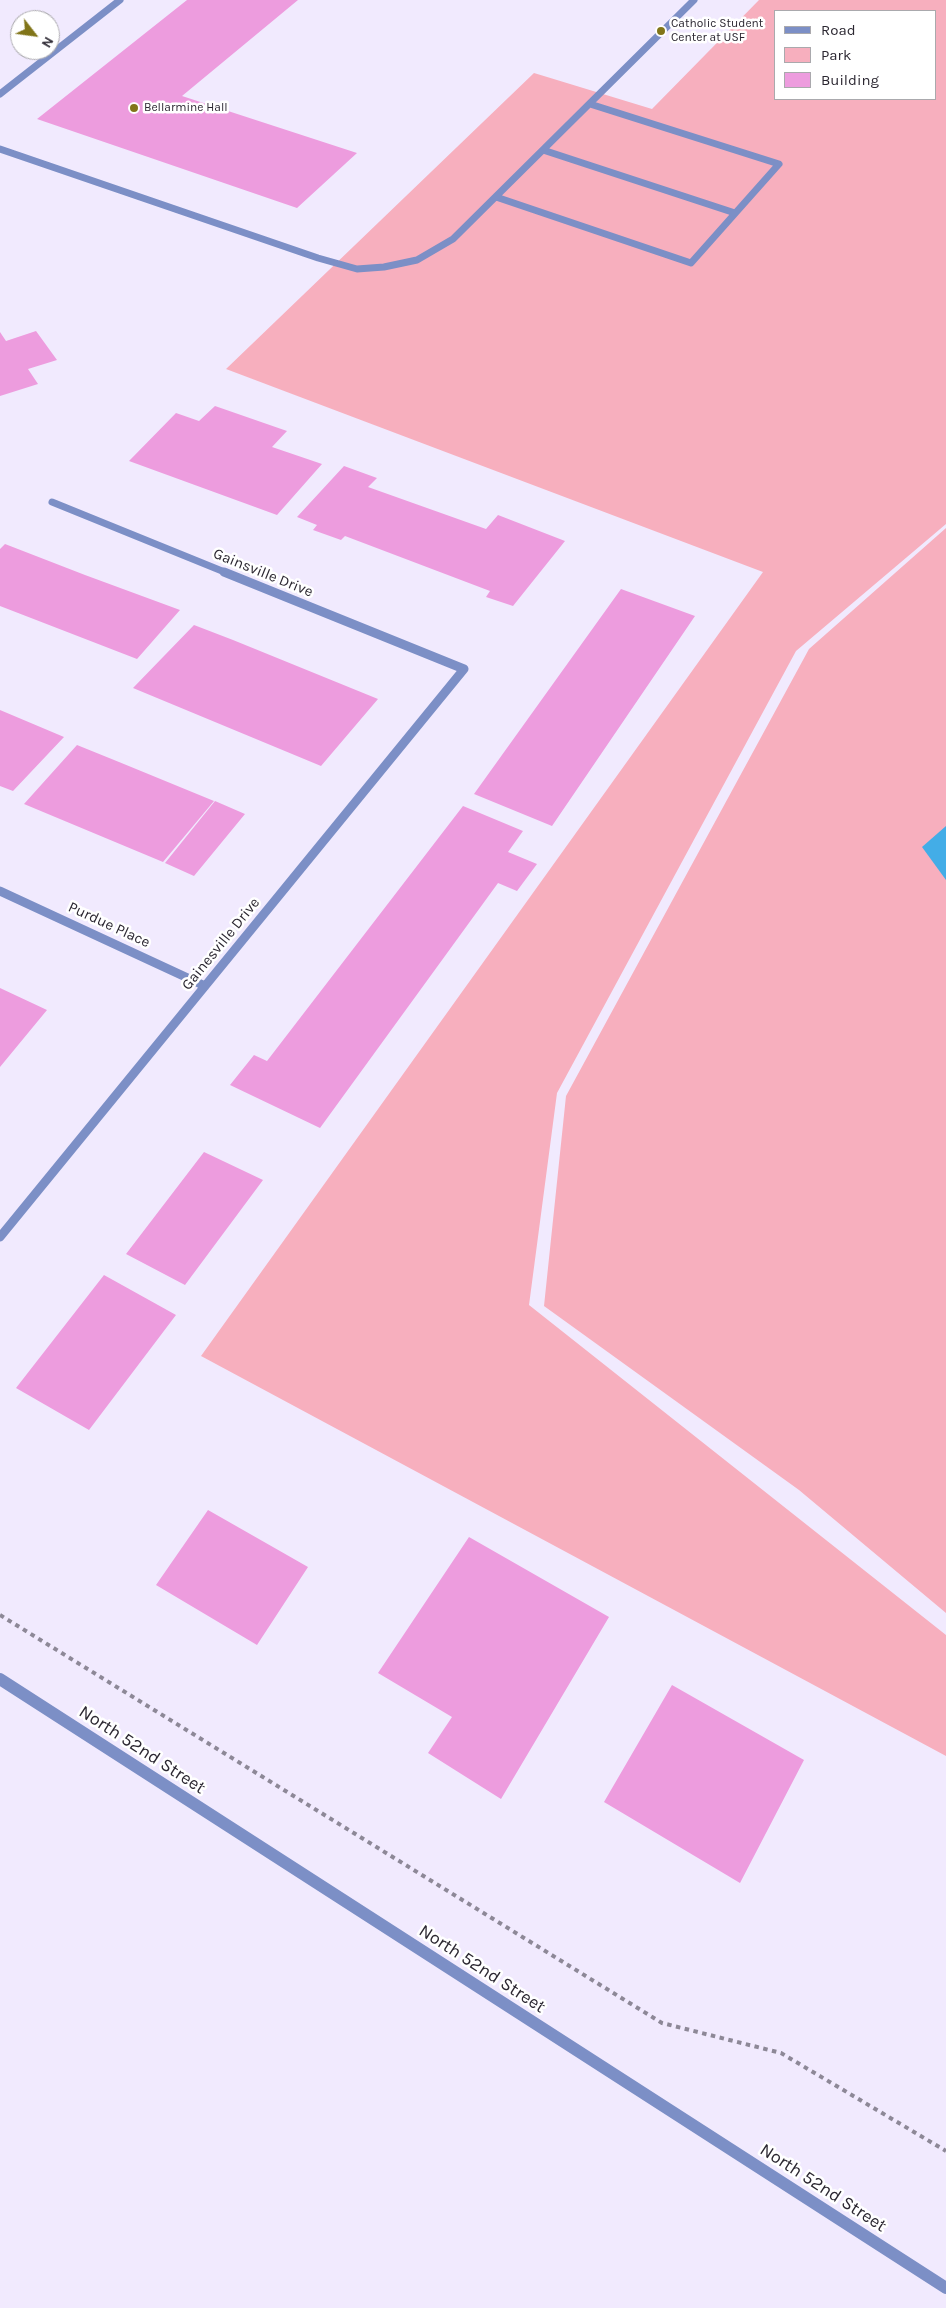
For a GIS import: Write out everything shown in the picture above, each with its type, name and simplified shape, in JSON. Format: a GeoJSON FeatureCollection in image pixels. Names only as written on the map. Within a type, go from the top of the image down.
{"type":"FeatureCollection","features":[{"type":"Feature","properties":{"kind":"street"},"geometry":{"type":"LineString","coordinates":[[0,94],[120,0]]}},
{"type":"Feature","properties":{"kind":"street"},"geometry":{"type":"LineString","coordinates":[[0,149],[269,243],[357,269],[384,268],[418,260],[453,238],[694,0]]}},
{"type":"Feature","properties":{"kind":"street"},"geometry":{"type":"LineString","coordinates":[[496,197],[691,263],[779,164],[590,104]]}},
{"type":"Feature","properties":{"kind":"street"},"geometry":{"type":"LineString","coordinates":[[543,150],[735,213]]}},
{"type":"Feature","properties":{"kind":"street","name":"Gainsville Drive"},"geometry":{"type":"LineString","coordinates":[[52,502],[464,669]]}},
{"type":"Feature","properties":{"kind":"street","name":"Gainesville Drive"},"geometry":{"type":"LineString","coordinates":[[0,1237],[464,669]]}},
{"type":"Feature","properties":{"kind":"street","name":"Purdue Place"},"geometry":{"type":"LineString","coordinates":[[0,891],[205,986]]}},
{"type":"Feature","properties":{"kind":"street","name":"North 52nd Street"},"geometry":{"type":"LineString","coordinates":[[0,1679],[946,2288]]}},
{"type":"Feature","properties":{"kind":"path"},"geometry":{"type":"LineString","coordinates":[[0,1615],[662,2023],[781,2053],[946,2152]]}},
{"type":"Feature","properties":{"kind":"green space"},"geometry":{"type":"Polygon","coordinates":[[[759,0],[946,0],[946,524],[796,651],[557,1093],[529,1305],[946,1635],[946,1756],[201,1356],[763,572],[226,369],[534,73],[652,109],[759,0]]]}},
{"type":"Feature","properties":{"kind":"green space"},"geometry":{"type":"Polygon","coordinates":[[[946,528],[946,1613],[799,1490],[544,1306],[566,1096],[809,649],[946,528]]]}},
{"type":"Feature","properties":{"kind":"water"},"geometry":{"type":"Polygon","coordinates":[[[946,826],[946,880],[922,847],[946,826]]]}},
{"type":"Feature","properties":{"kind":"building","name":"Bellarmine Hall"},"geometry":{"type":"Polygon","coordinates":[[[187,0],[298,0],[182,96],[357,153],[297,208],[37,119],[187,0]]]}},
{"type":"Feature","properties":{"kind":"building"},"geometry":{"type":"Polygon","coordinates":[[[36,331],[57,360],[28,369],[38,384],[0,396],[0,332],[6,341],[36,331]]]}},
{"type":"Feature","properties":{"kind":"building"},"geometry":{"type":"Polygon","coordinates":[[[215,406],[287,431],[272,447],[322,464],[277,515],[129,461],[176,413],[199,421],[215,406]]]}},
{"type":"Feature","properties":{"kind":"building"},"geometry":{"type":"Polygon","coordinates":[[[344,466],[377,478],[368,487],[486,529],[498,515],[565,541],[513,606],[486,597],[490,591],[345,536],[341,540],[313,530],[317,525],[297,517],[344,466]]]}},
{"type":"Feature","properties":{"kind":"building"},"geometry":{"type":"Polygon","coordinates":[[[5,544],[180,610],[137,659],[0,606],[0,549],[5,544]]]}},
{"type":"Feature","properties":{"kind":"building"},"geometry":{"type":"Polygon","coordinates":[[[621,589],[695,616],[552,826],[474,794],[621,589]]]}},
{"type":"Feature","properties":{"kind":"building"},"geometry":{"type":"Polygon","coordinates":[[[194,625],[378,699],[321,766],[133,688],[194,625]]]}},
{"type":"Feature","properties":{"kind":"building"},"geometry":{"type":"Polygon","coordinates":[[[0,710],[64,737],[13,791],[0,786],[0,710]]]}},
{"type":"Feature","properties":{"kind":"building"},"geometry":{"type":"Polygon","coordinates":[[[77,745],[214,801],[163,862],[24,804],[77,745]]]}},
{"type":"Feature","properties":{"kind":"building"},"geometry":{"type":"Polygon","coordinates":[[[215,801],[245,814],[194,876],[165,863],[215,801]]]}},
{"type":"Feature","properties":{"kind":"building"},"geometry":{"type":"Polygon","coordinates":[[[463,806],[523,831],[508,852],[537,864],[517,891],[498,883],[320,1128],[230,1085],[254,1055],[267,1061],[463,806]]]}},
{"type":"Feature","properties":{"kind":"building"},"geometry":{"type":"Polygon","coordinates":[[[0,988],[47,1010],[0,1067],[0,988]]]}},
{"type":"Feature","properties":{"kind":"building"},"geometry":{"type":"Polygon","coordinates":[[[204,1152],[263,1180],[185,1285],[126,1254],[204,1152]]]}},
{"type":"Feature","properties":{"kind":"building"},"geometry":{"type":"Polygon","coordinates":[[[104,1275],[176,1315],[89,1430],[16,1388],[104,1275]]]}},
{"type":"Feature","properties":{"kind":"building"},"geometry":{"type":"Polygon","coordinates":[[[208,1510],[308,1567],[257,1645],[156,1585],[208,1510]]]}},
{"type":"Feature","properties":{"kind":"building"},"geometry":{"type":"Polygon","coordinates":[[[469,1537],[609,1617],[501,1799],[428,1753],[452,1717],[378,1673],[469,1537]]]}},
{"type":"Feature","properties":{"kind":"building"},"geometry":{"type":"Polygon","coordinates":[[[672,1685],[804,1760],[740,1883],[604,1802],[672,1685]]]}},
{"type":"Feature","properties":{"kind":"place","name":"Catholic Student Center at USF"},"geometry":{"type":"Point","coordinates":[661,31]}},
{"type":"Feature","properties":{"kind":"place","name":"Bellarmine Hall"},"geometry":{"type":"Point","coordinates":[134,108]}}]}
